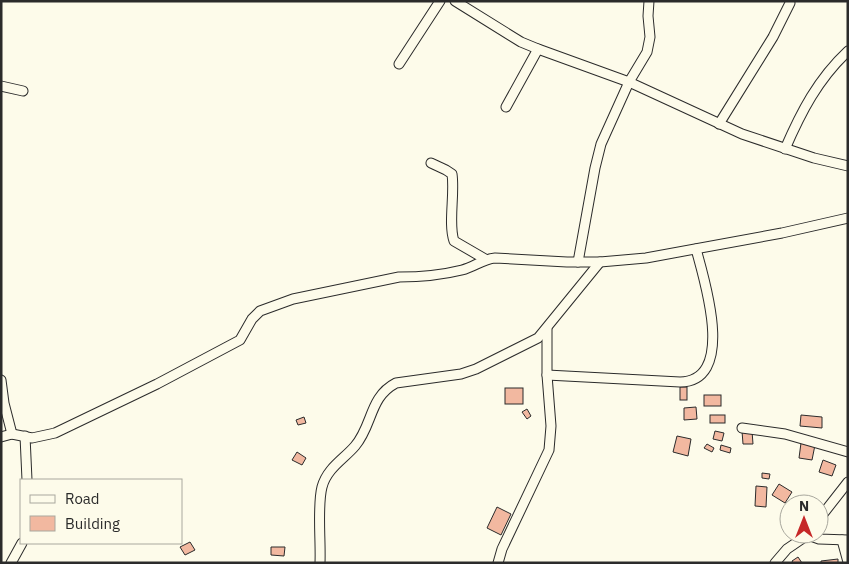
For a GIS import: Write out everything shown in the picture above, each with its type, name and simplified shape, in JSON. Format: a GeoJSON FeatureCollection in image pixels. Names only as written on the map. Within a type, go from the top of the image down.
{"type":"FeatureCollection","features":[{"type":"Feature","properties":{"kind":"street"},"geometry":{"type":"LineString","coordinates":[[399,64],[440,1]]}},
{"type":"Feature","properties":{"kind":"street"},"geometry":{"type":"LineString","coordinates":[[456,1],[521,42],[629,82],[719,124],[785,149],[848,166]]}},
{"type":"Feature","properties":{"kind":"street"},"geometry":{"type":"LineString","coordinates":[[578,262],[595,168],[602,144],[629,82],[647,52],[650,37],[649,1]]}},
{"type":"Feature","properties":{"kind":"street"},"geometry":{"type":"LineString","coordinates":[[719,124],[773,37],[790,3]]}},
{"type":"Feature","properties":{"kind":"street"},"geometry":{"type":"LineString","coordinates":[[506,107],[538,49]]}},
{"type":"Feature","properties":{"kind":"street"},"geometry":{"type":"LineString","coordinates":[[785,149],[812,92],[825,74],[848,52]]}},
{"type":"Feature","properties":{"kind":"street"},"geometry":{"type":"LineString","coordinates":[[1,86],[23,91]]}},
{"type":"Feature","properties":{"kind":"street"},"geometry":{"type":"LineString","coordinates":[[431,163],[452,174],[454,186],[452,232],[454,240],[485,259]]}},
{"type":"Feature","properties":{"kind":"street"},"geometry":{"type":"LineString","coordinates":[[1,436],[12,434],[40,437],[62,430],[157,384],[240,340],[252,319],[260,311],[293,299],[399,277],[415,277],[464,270],[485,259],[600,262],[646,258],[782,233],[848,218]]}},
{"type":"Feature","properties":{"kind":"street"},"geometry":{"type":"LineString","coordinates":[[547,375],[680,382],[692,380],[702,373],[710,356],[713,323],[709,296],[696,248]]}},
{"type":"Feature","properties":{"kind":"street"},"geometry":{"type":"LineString","coordinates":[[320,563],[320,498],[324,480],[329,472],[361,438],[380,394],[396,383],[461,374],[476,369],[538,338],[600,262]]}},
{"type":"Feature","properties":{"kind":"street"},"geometry":{"type":"LineString","coordinates":[[498,563],[502,549],[549,450],[551,426],[547,375],[547,329]]}},
{"type":"Feature","properties":{"kind":"street"},"geometry":{"type":"LineString","coordinates":[[1,380],[12,434]]}},
{"type":"Feature","properties":{"kind":"street"},"geometry":{"type":"LineString","coordinates":[[742,428],[785,434],[848,452]]}},
{"type":"Feature","properties":{"kind":"street"},"geometry":{"type":"LineString","coordinates":[[25,436],[27,479]]}},
{"type":"Feature","properties":{"kind":"street"},"geometry":{"type":"LineString","coordinates":[[829,507],[848,482]]}},
{"type":"Feature","properties":{"kind":"street"},"geometry":{"type":"LineString","coordinates":[[829,539],[845,540],[848,562]]}},
{"type":"Feature","properties":{"kind":"street"},"geometry":{"type":"LineString","coordinates":[[11,563],[21,544]]}},
{"type":"Feature","properties":{"kind":"street"},"geometry":{"type":"LineString","coordinates":[[774,563],[795,544]]}},
{"type":"Feature","properties":{"kind":"building"},"geometry":{"type":"Polygon","coordinates":[[[680,387],[687,387],[687,400],[680,400],[680,387]]]}},
{"type":"Feature","properties":{"kind":"building"},"geometry":{"type":"Polygon","coordinates":[[[505,388],[523,388],[523,404],[505,404],[505,388]]]}},
{"type":"Feature","properties":{"kind":"building"},"geometry":{"type":"Polygon","coordinates":[[[704,395],[721,395],[721,406],[704,406],[704,395]]]}},
{"type":"Feature","properties":{"kind":"building"},"geometry":{"type":"Polygon","coordinates":[[[696,407],[697,419],[684,420],[684,408],[696,407]]]}},
{"type":"Feature","properties":{"kind":"building"},"geometry":{"type":"Polygon","coordinates":[[[527,409],[531,416],[527,419],[522,412],[527,409]]]}},
{"type":"Feature","properties":{"kind":"building"},"geometry":{"type":"Polygon","coordinates":[[[710,415],[725,415],[725,423],[710,423],[710,415]]]}},
{"type":"Feature","properties":{"kind":"building"},"geometry":{"type":"Polygon","coordinates":[[[801,415],[822,417],[822,428],[800,426],[801,415]]]}},
{"type":"Feature","properties":{"kind":"building"},"geometry":{"type":"Polygon","coordinates":[[[304,417],[306,423],[298,425],[296,420],[304,417]]]}},
{"type":"Feature","properties":{"kind":"building"},"geometry":{"type":"Polygon","coordinates":[[[715,431],[724,433],[722,441],[713,439],[715,431]]]}},
{"type":"Feature","properties":{"kind":"building"},"geometry":{"type":"Polygon","coordinates":[[[742,431],[752,431],[753,444],[743,444],[742,431]]]}},
{"type":"Feature","properties":{"kind":"building"},"geometry":{"type":"Polygon","coordinates":[[[677,436],[691,439],[688,456],[673,452],[677,436]]]}},
{"type":"Feature","properties":{"kind":"building"},"geometry":{"type":"Polygon","coordinates":[[[801,443],[815,445],[812,460],[799,458],[801,443]]]}},
{"type":"Feature","properties":{"kind":"building"},"geometry":{"type":"Polygon","coordinates":[[[707,444],[714,448],[712,452],[704,448],[707,444]]]}},
{"type":"Feature","properties":{"kind":"building"},"geometry":{"type":"Polygon","coordinates":[[[721,445],[731,448],[730,453],[720,450],[721,445]]]}},
{"type":"Feature","properties":{"kind":"building"},"geometry":{"type":"Polygon","coordinates":[[[297,452],[306,458],[302,465],[292,460],[297,452]]]}},
{"type":"Feature","properties":{"kind":"building"},"geometry":{"type":"Polygon","coordinates":[[[823,460],[836,465],[832,476],[819,472],[823,460]]]}},
{"type":"Feature","properties":{"kind":"building"},"geometry":{"type":"Polygon","coordinates":[[[762,473],[770,474],[769,479],[762,478],[762,473]]]}},
{"type":"Feature","properties":{"kind":"building"},"geometry":{"type":"Polygon","coordinates":[[[779,484],[792,492],[791,494],[779,494],[779,499],[772,495],[779,484]]]}},
{"type":"Feature","properties":{"kind":"building"},"geometry":{"type":"Polygon","coordinates":[[[756,486],[767,487],[766,507],[755,506],[756,486]]]}},
{"type":"Feature","properties":{"kind":"building"},"geometry":{"type":"Polygon","coordinates":[[[497,507],[511,514],[501,535],[487,528],[497,507]]]}},
{"type":"Feature","properties":{"kind":"building"},"geometry":{"type":"Polygon","coordinates":[[[190,542],[195,550],[185,555],[180,547],[190,542]]]}},
{"type":"Feature","properties":{"kind":"building"},"geometry":{"type":"Polygon","coordinates":[[[271,547],[285,547],[284,556],[271,555],[271,547]]]}},
{"type":"Feature","properties":{"kind":"building"},"geometry":{"type":"Polygon","coordinates":[[[798,557],[802,563],[793,563],[792,561],[798,557]]]}},
{"type":"Feature","properties":{"kind":"building"},"geometry":{"type":"Polygon","coordinates":[[[838,559],[838,563],[821,563],[821,561],[838,559]]]}}]}
